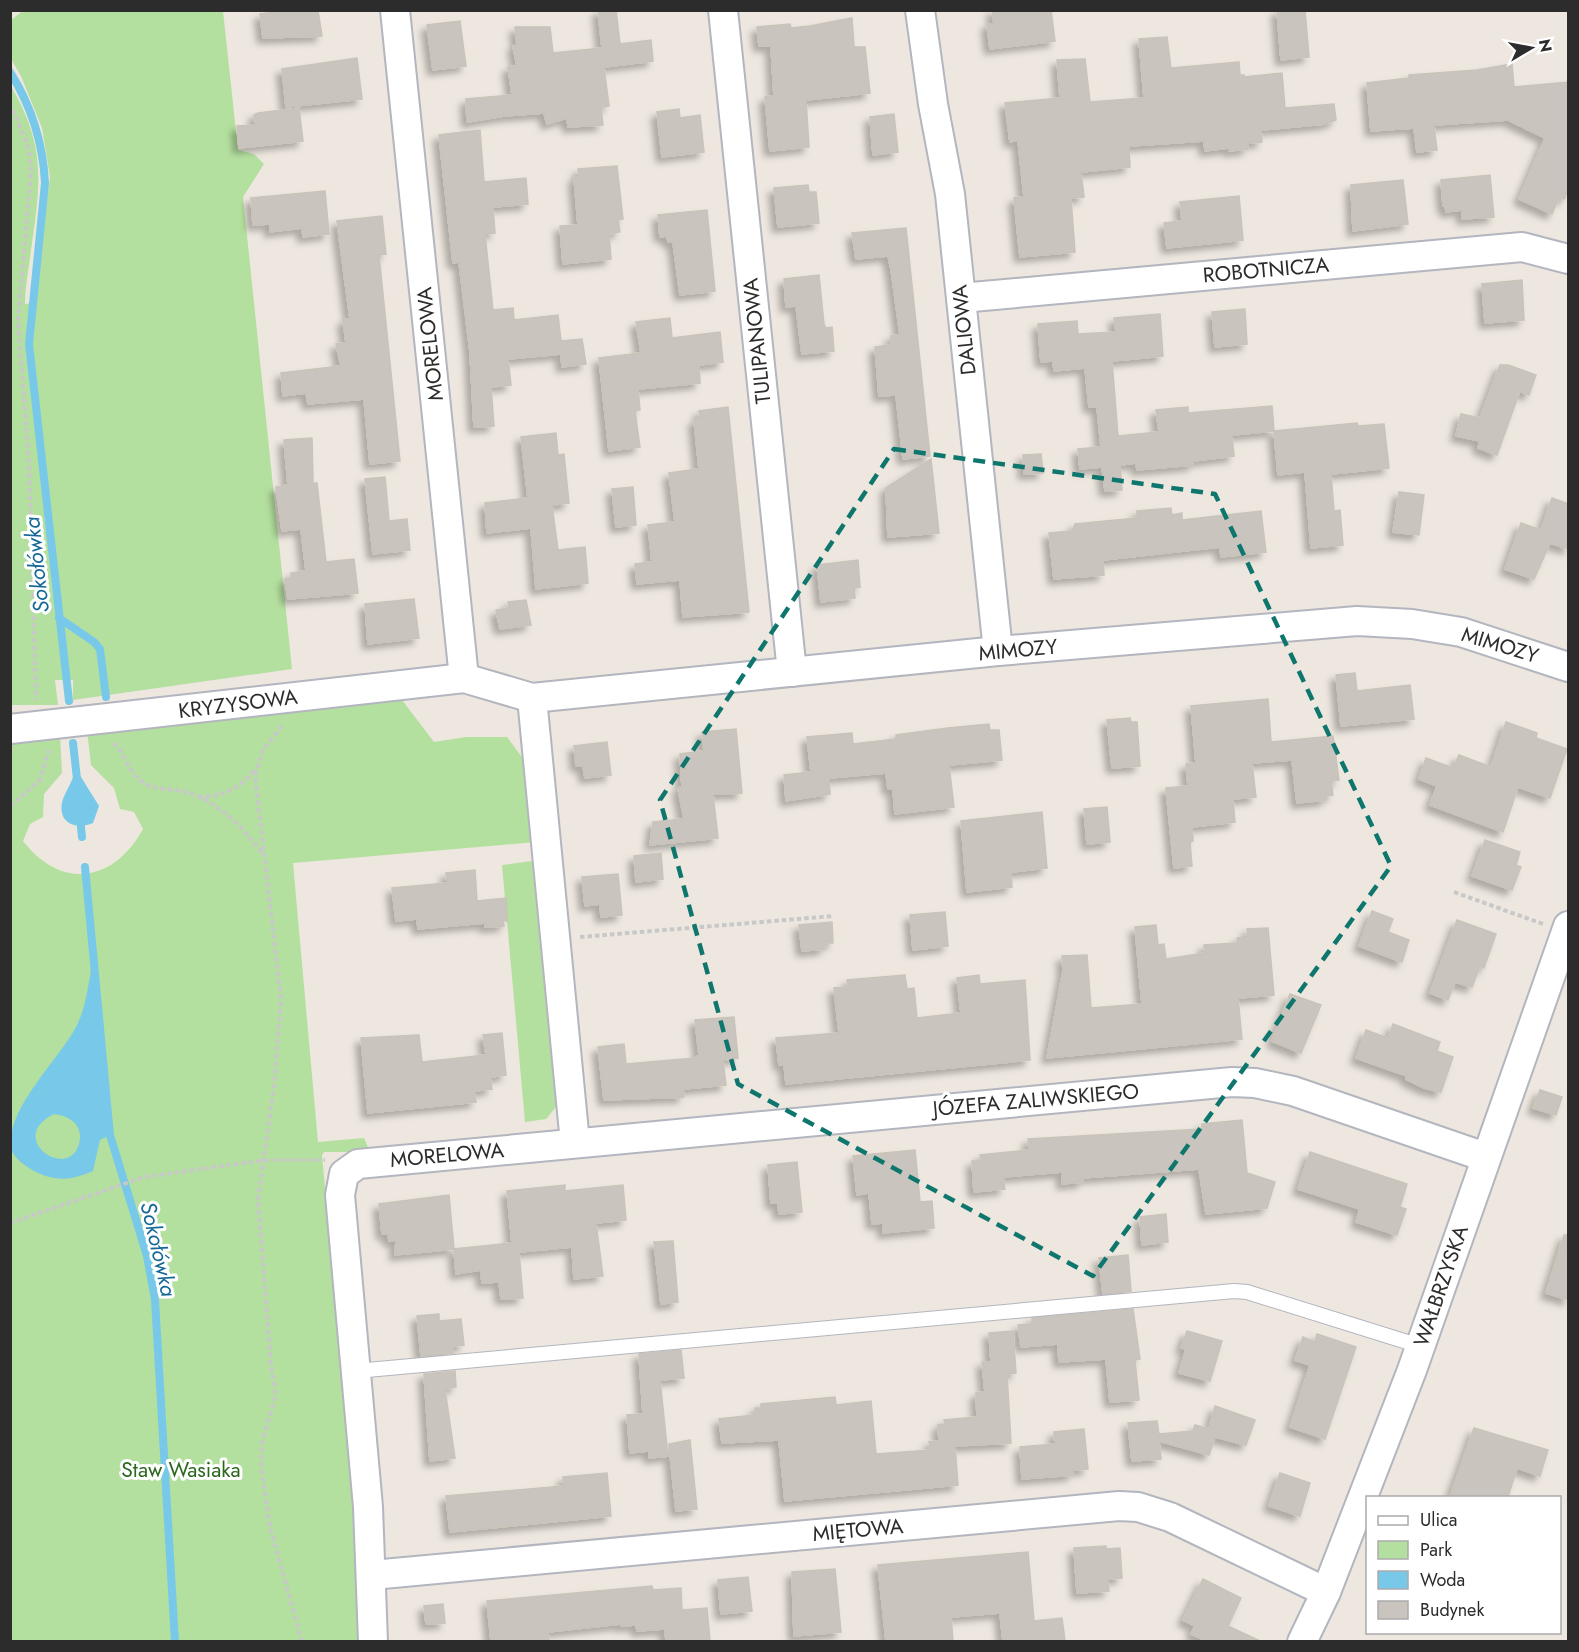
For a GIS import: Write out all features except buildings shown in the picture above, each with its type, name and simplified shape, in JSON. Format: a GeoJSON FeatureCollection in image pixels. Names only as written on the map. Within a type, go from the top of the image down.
{"type":"FeatureCollection","features":[{"type":"Feature","properties":{"kind":"street","name":"MORELOWA"},"geometry":{"type":"LineString","coordinates":[[395,10],[465,678]]}},
{"type":"Feature","properties":{"kind":"street","name":"TULIPANOWA"},"geometry":{"type":"LineString","coordinates":[[723,10],[792,672]]}},
{"type":"Feature","properties":{"kind":"street","name":"DALIOWA"},"geometry":{"type":"LineString","coordinates":[[920,10],[933,104],[950,194],[998,651]]}},
{"type":"Feature","properties":{"kind":"street","name":"ROBOTNICZA"},"geometry":{"type":"LineString","coordinates":[[961,298],[1522,247],[1568,259]]}},
{"type":"Feature","properties":{"kind":"street","name":"MIMOZY"},"geometry":{"type":"LineString","coordinates":[[465,678],[532,698],[998,651],[1357,621],[1412,624],[1461,632],[1569,667]]}},
{"type":"Feature","properties":{"kind":"street","name":"KRYZYSOWA"},"geometry":{"type":"LineString","coordinates":[[10,729],[54,734],[87,722],[465,678]]}},
{"type":"Feature","properties":{"kind":"street"},"geometry":{"type":"LineString","coordinates":[[532,698],[575,1143]]}},
{"type":"Feature","properties":{"kind":"street","name":"WAŁBRZYSKA"},"geometry":{"type":"LineString","coordinates":[[1302,1641],[1326,1592],[1420,1346],[1567,929]]}},
{"type":"Feature","properties":{"kind":"street","name":"JÓZEFA ZALIWSKIEGO"},"geometry":{"type":"LineString","coordinates":[[575,1143],[1232,1082],[1255,1083],[1293,1091],[1485,1157]]}},
{"type":"Feature","properties":{"kind":"street","name":"MORELOWA"},"geometry":{"type":"LineString","coordinates":[[373,1641],[372,1575],[340,1183],[350,1168],[367,1162],[575,1143]]}},
{"type":"Feature","properties":{"kind":"street","name":"MIĘTOWA"},"geometry":{"type":"LineString","coordinates":[[372,1575],[1119,1506],[1138,1507],[1170,1516],[1326,1592]]}},
{"type":"Feature","properties":{"kind":"lane"},"geometry":{"type":"LineString","coordinates":[[356,1371],[1234,1291],[1246,1292],[1420,1346]]}},
{"type":"Feature","properties":{"kind":"path"},"geometry":{"type":"LineString","coordinates":[[10,103],[29,148],[31,171],[18,322],[29,475],[36,625],[36,704]]}},
{"type":"Feature","properties":{"kind":"path"},"geometry":{"type":"LineString","coordinates":[[110,740],[122,752],[133,772],[147,784],[198,796],[217,796],[241,786],[256,768],[268,740],[285,723]]}},
{"type":"Feature","properties":{"kind":"path"},"geometry":{"type":"LineString","coordinates":[[10,804],[40,780],[54,734]]}},
{"type":"Feature","properties":{"kind":"path"},"geometry":{"type":"LineString","coordinates":[[256,768],[280,999],[265,1160],[258,1205],[271,1366],[276,1395],[262,1443],[261,1466],[270,1527],[302,1641]]}},
{"type":"Feature","properties":{"kind":"path"},"geometry":{"type":"LineString","coordinates":[[198,796],[237,823],[266,859]]}},
{"type":"Feature","properties":{"kind":"path"},"geometry":{"type":"LineString","coordinates":[[1454,892],[1567,929]]}},
{"type":"Feature","properties":{"kind":"path"},"geometry":{"type":"LineString","coordinates":[[555,939],[834,916]]}},
{"type":"Feature","properties":{"kind":"path"},"geometry":{"type":"LineString","coordinates":[[10,1223],[144,1177],[265,1160],[324,1160]]}},
{"type":"Feature","properties":{"kind":"highlighted area"},"geometry":{"type":"Polygon","coordinates":[[[894,449],[1215,494],[1391,866],[1093,1276],[738,1084],[660,800],[894,449]]]}},
{"type":"Feature","properties":{"kind":"green space"},"geometry":{"type":"Polygon","coordinates":[[[24,10],[223,11],[238,150],[254,154],[264,164],[243,197],[292,669],[73,700],[73,680],[55,680],[58,705],[11,705],[11,86],[30,128],[38,165],[37,204],[25,304],[34,303],[50,177],[42,128],[21,76],[11,59],[11,20],[24,10]]]}},
{"type":"Feature","properties":{"kind":"green space","name":"Staw Wasiaka"},"geometry":{"type":"Polygon","coordinates":[[[399,696],[434,742],[466,737],[507,737],[527,764],[536,842],[293,863],[318,1142],[364,1138],[368,1147],[354,1152],[324,1152],[322,1155],[352,1484],[358,1641],[11,1642],[11,740],[60,735],[62,773],[44,794],[43,817],[30,824],[23,841],[38,857],[54,868],[70,873],[87,874],[103,869],[118,860],[131,847],[143,829],[134,812],[120,809],[114,788],[91,765],[87,731],[399,696]]]}},
{"type":"Feature","properties":{"kind":"green space"},"geometry":{"type":"Polygon","coordinates":[[[532,861],[556,1107],[546,1119],[525,1122],[502,865],[532,861]]]}},
{"type":"Feature","properties":{"kind":"water"},"geometry":{"type":"Polygon","coordinates":[[[76,769],[99,806],[93,823],[79,826],[68,822],[62,813],[63,799],[76,769]]]}},
{"type":"Feature","properties":{"kind":"water"},"geometry":{"type":"Polygon","coordinates":[[[92,965],[110,1135],[100,1140],[93,1171],[71,1178],[51,1177],[36,1172],[17,1158],[11,1147],[12,1132],[25,1101],[76,1027],[84,1004],[92,965]],[[54,1114],[41,1124],[36,1134],[37,1144],[44,1152],[53,1158],[64,1159],[73,1155],[80,1137],[78,1127],[70,1119],[54,1114]]]}},
{"type":"Feature","properties":{"kind":"waterway","name":"Sokołówka"},"geometry":{"type":"LineString","coordinates":[[10,72],[35,126],[44,168],[45,183],[29,344],[69,701]]}},
{"type":"Feature","properties":{"kind":"waterway"},"geometry":{"type":"LineString","coordinates":[[59,618],[94,642],[100,649],[106,697]]}},
{"type":"Feature","properties":{"kind":"waterway","name":"Sokołówka"},"geometry":{"type":"LineString","coordinates":[[73,743],[77,779]]}},
{"type":"Feature","properties":{"kind":"waterway","name":"Sokołówka"},"geometry":{"type":"LineString","coordinates":[[80,818],[82,837]]}},
{"type":"Feature","properties":{"kind":"waterway","name":"Sokołówka"},"geometry":{"type":"LineString","coordinates":[[85,867],[110,1135],[147,1256],[155,1300],[175,1642]]}}]}
